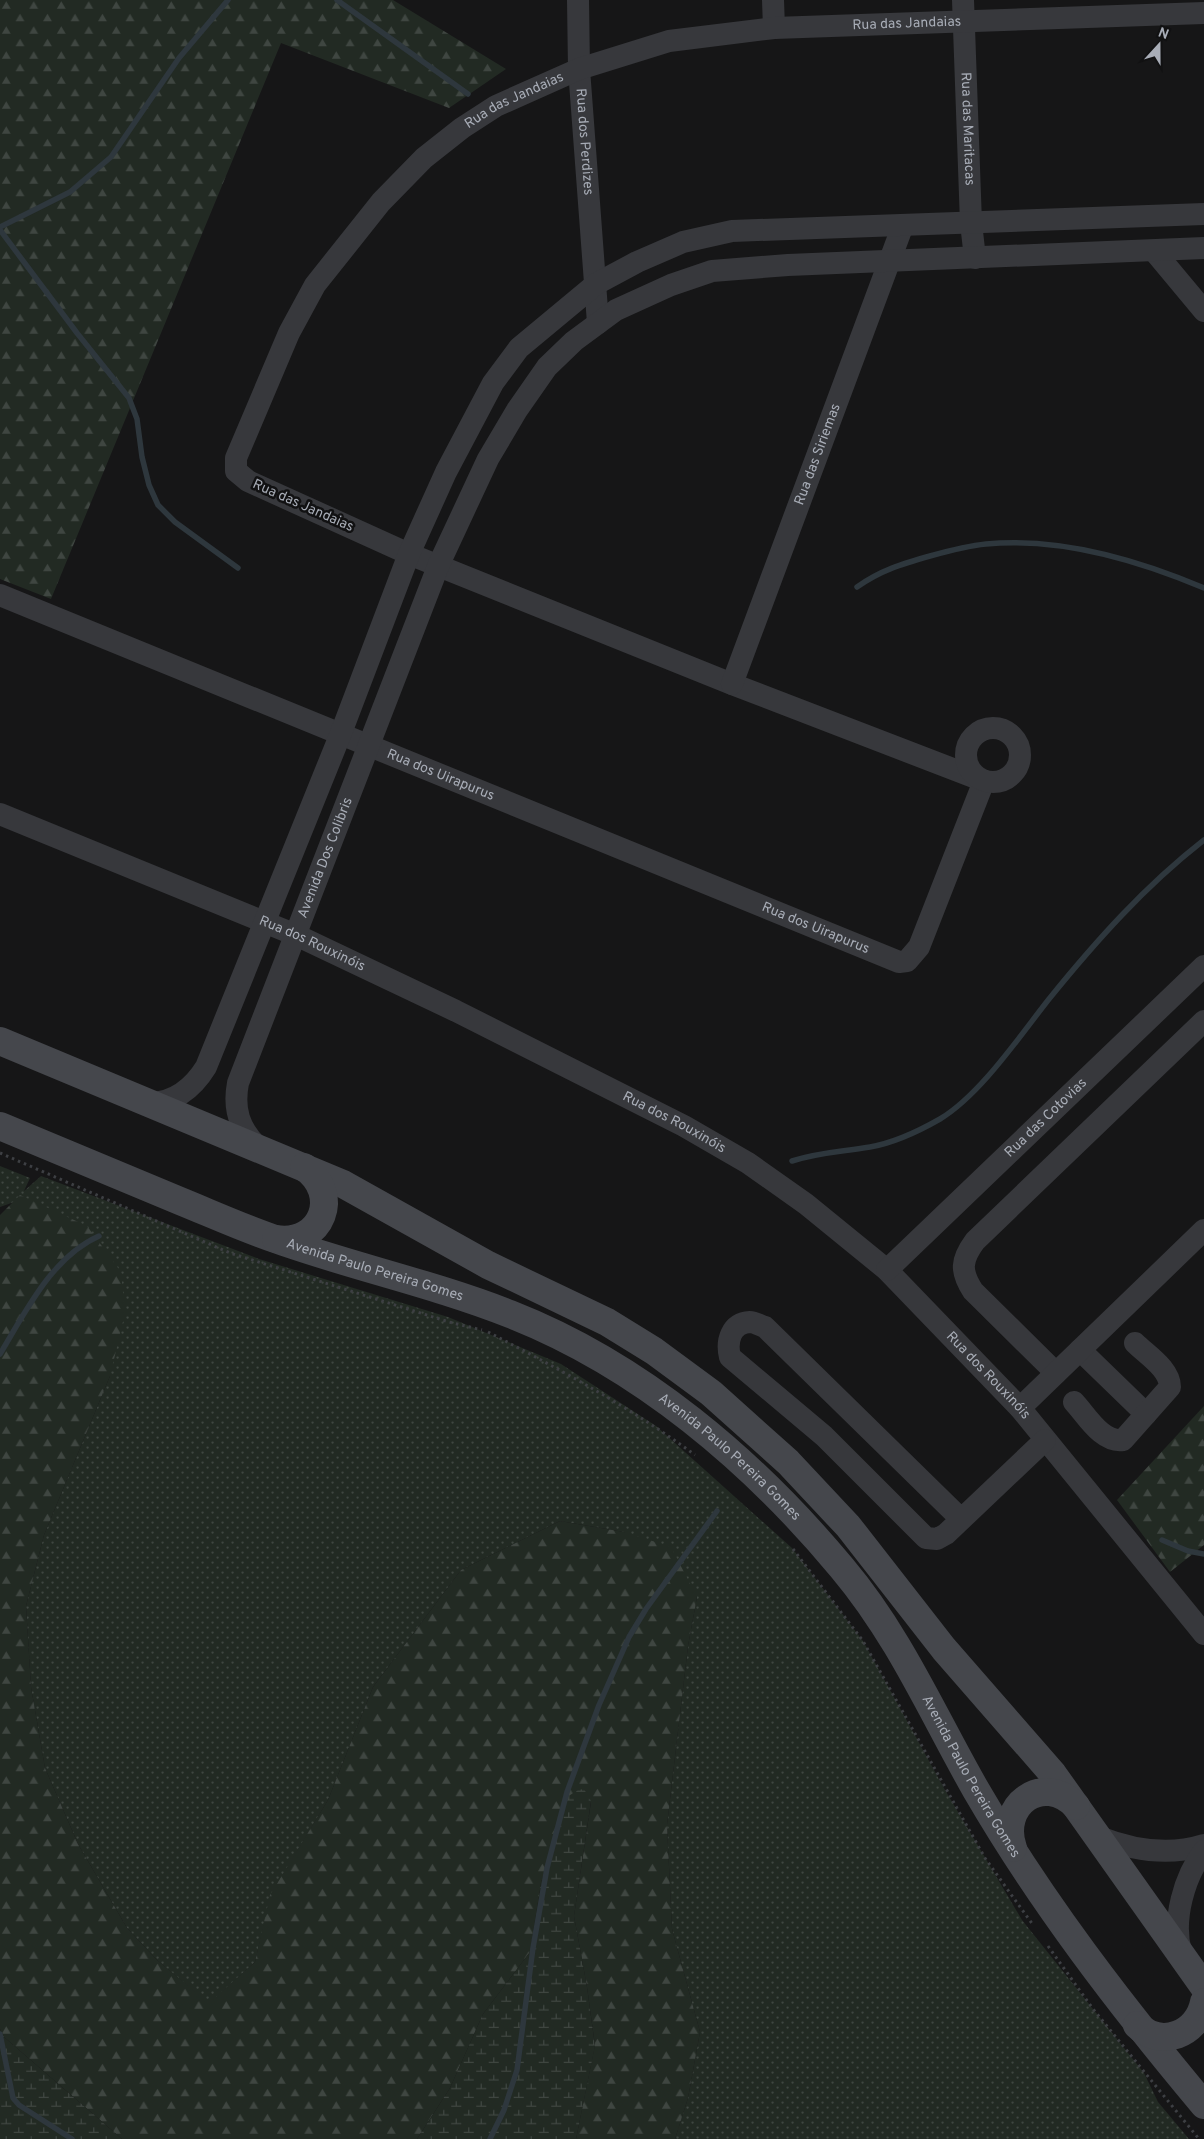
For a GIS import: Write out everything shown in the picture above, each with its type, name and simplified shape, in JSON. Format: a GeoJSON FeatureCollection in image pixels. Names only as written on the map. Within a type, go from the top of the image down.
{"type":"FeatureCollection","features":[{"type":"Feature","properties":{"kind":"main road"},"geometry":{"type":"LineString","coordinates":[[0,1041],[343,1184],[513,1278],[607,1322],[654,1351],[711,1394],[788,1462],[830,1505],[944,1649],[1049,1770],[1181,1952],[1202,1986]]}},
{"type":"Feature","properties":{"kind":"main road","name":"Avenida Paulo Pereira Gomes"},"geometry":{"type":"LineString","coordinates":[[0,1126],[272,1239],[367,1270],[462,1297],[548,1330],[624,1373],[708,1436],[771,1489],[820,1542],[864,1594],[914,1671],[976,1789],[1038,1889],[1133,2020],[1204,2105]]}},
{"type":"Feature","properties":{"kind":"main road"},"geometry":{"type":"LineString","coordinates":[[272,1239],[290,1240],[307,1234],[316,1226],[322,1215],[325,1203],[321,1186],[314,1175],[301,1165]]}},
{"type":"Feature","properties":{"kind":"main road"},"geometry":{"type":"LineString","coordinates":[[1013,1850],[1009,1838],[1011,1816],[1021,1802],[1029,1796],[1047,1792],[1056,1793],[1064,1796],[1079,1809]]}},
{"type":"Feature","properties":{"kind":"main road"},"geometry":{"type":"LineString","coordinates":[[1133,2020],[1152,2035],[1176,2036],[1187,2031],[1196,2022],[1202,2012],[1204,2002]]}},
{"type":"Feature","properties":{"kind":"street","name":"Rua dos Perdizes"},"geometry":{"type":"LineString","coordinates":[[578,0],[580,69],[598,324]]}},
{"type":"Feature","properties":{"kind":"street"},"geometry":{"type":"LineString","coordinates":[[774,0],[774,28]]}},
{"type":"Feature","properties":{"kind":"street","name":"Rua das Maritacas"},"geometry":{"type":"LineString","coordinates":[[963,0],[972,223],[976,258]]}},
{"type":"Feature","properties":{"kind":"street","name":"Rua das Jandaias"},"geometry":{"type":"LineString","coordinates":[[439,564],[409,554],[248,481],[236,471],[236,458],[289,334],[315,285],[381,202],[424,158],[462,128],[496,106],[580,69],[669,41],[774,28],[1204,13]]}},
{"type":"Feature","properties":{"kind":"street"},"geometry":{"type":"LineString","coordinates":[[150,1103],[169,1100],[182,1094],[202,1073],[341,733],[409,554],[446,472],[493,383],[519,348],[549,320],[596,284],[637,262],[683,242],[732,231],[804,226],[972,223],[1204,214]]}},
{"type":"Feature","properties":{"kind":"street","name":"Rua das Siriemas"},"geometry":{"type":"LineString","coordinates":[[732,684],[904,225]]}},
{"type":"Feature","properties":{"kind":"street","name":"Avenida Dos Colibris"},"geometry":{"type":"LineString","coordinates":[[258,1148],[241,1126],[236,1110],[236,1089],[439,564],[488,459],[517,410],[547,367],[574,340],[616,310],[671,285],[712,271],[891,261],[1204,248]]}},
{"type":"Feature","properties":{"kind":"street"},"geometry":{"type":"LineString","coordinates":[[1154,251],[1204,311]]}},
{"type":"Feature","properties":{"kind":"street","name":"Rua dos Uirapurus"},"geometry":{"type":"LineString","coordinates":[[0,595],[899,962],[907,961],[919,947],[984,781],[732,684],[439,564]]}},
{"type":"Feature","properties":{"kind":"street","name":"Rua dos Rouxinóis"},"geometry":{"type":"LineString","coordinates":[[0,814],[296,935],[456,1011],[684,1126],[748,1163],[806,1204],[887,1270],[1020,1408],[1204,1634]]}},
{"type":"Feature","properties":{"kind":"street","name":"Rua das Cotovias"},"geometry":{"type":"LineString","coordinates":[[887,1270],[1204,966]]}},
{"type":"Feature","properties":{"kind":"street"},"geometry":{"type":"LineString","coordinates":[[1056,1373],[973,1290],[966,1280],[963,1265],[965,1254],[975,1241],[1204,1021]]}},
{"type":"Feature","properties":{"kind":"street"},"geometry":{"type":"LineString","coordinates":[[1020,1408],[1204,1230]]}},
{"type":"Feature","properties":{"kind":"street"},"geometry":{"type":"LineString","coordinates":[[961,1519],[765,1327],[751,1322],[736,1326],[728,1338],[727,1346],[730,1357],[824,1436],[915,1530],[926,1538],[937,1540],[961,1519],[1045,1440]]}},
{"type":"Feature","properties":{"kind":"street"},"geometry":{"type":"LineString","coordinates":[[1074,1402],[1105,1437],[1114,1441],[1123,1440],[1170,1387],[1170,1379],[1135,1342]]}},
{"type":"Feature","properties":{"kind":"street"},"geometry":{"type":"LineString","coordinates":[[1080,1350],[1146,1414]]}},
{"type":"Feature","properties":{"kind":"street"},"geometry":{"type":"LineString","coordinates":[[1099,1837],[1121,1845],[1147,1850],[1176,1849],[1204,1845]]}},
{"type":"Feature","properties":{"kind":"street"},"geometry":{"type":"LineString","coordinates":[[1181,1952],[1177,1930],[1180,1910],[1191,1874],[1204,1851]]}},
{"type":"Feature","properties":{"kind":"path"},"geometry":{"type":"LineString","coordinates":[[628,1410],[656,1426],[701,1460]]}},
{"type":"Feature","properties":{"kind":"path"},"geometry":{"type":"LineString","coordinates":[[792,1548],[863,1641],[985,1858],[1036,1929]]}},
{"type":"Feature","properties":{"kind":"path"},"geometry":{"type":"LineString","coordinates":[[1047,1945],[1093,2009],[1199,2139]]}},
{"type":"Feature","properties":{"kind":"green space"},"geometry":{"type":"Polygon","coordinates":[[[0,0],[393,0],[506,69],[449,108],[281,43],[51,599],[0,579],[0,0]]]}},
{"type":"Feature","properties":{"kind":"green space"},"geometry":{"type":"Polygon","coordinates":[[[0,1166],[30,1178],[24,1191],[41,1176],[259,1259],[448,1317],[561,1364],[656,1426],[792,1548],[863,1641],[945,1790],[1022,1920],[1144,2073],[1158,2102],[1189,2139],[675,2139],[688,2098],[700,2032],[672,1929],[667,1825],[688,1646],[697,1597],[624,1532],[560,1521],[461,1570],[373,1687],[328,1800],[271,1895],[255,1962],[209,2004],[157,1960],[127,1928],[78,1844],[45,1768],[31,1687],[26,1606],[44,1535],[110,1376],[20,1200],[0,1207],[0,1166]]]}},
{"type":"Feature","properties":{"kind":"green space"},"geometry":{"type":"Polygon","coordinates":[[[20,1195],[87,1226],[121,1272],[125,1313],[110,1376],[44,1535],[26,1606],[31,1687],[45,1768],[78,1844],[127,1928],[157,1960],[209,2003],[255,1962],[270,1895],[328,1800],[373,1687],[461,1570],[560,1521],[624,1532],[671,1547],[697,1597],[688,1646],[667,1825],[672,1929],[700,2032],[688,2098],[675,2139],[576,2139],[595,2045],[574,1916],[591,1802],[562,1810],[541,1883],[530,1952],[483,2014],[450,2088],[417,2139],[122,2139],[4,2037],[0,2029],[0,1215],[20,1195]]]}},
{"type":"Feature","properties":{"kind":"green space"},"geometry":{"type":"Polygon","coordinates":[[[1204,1406],[1204,1545],[1170,1572],[1117,1500],[1204,1406]]]}},
{"type":"Feature","properties":{"kind":"green space"},"geometry":{"type":"Polygon","coordinates":[[[584,1789],[591,1801],[574,1916],[587,1987],[595,2046],[576,2139],[417,2139],[450,2088],[483,2014],[530,1952],[541,1883],[562,1810],[567,1797],[578,1790],[584,1789]]]}},
{"type":"Feature","properties":{"kind":"green space"},"geometry":{"type":"Polygon","coordinates":[[[0,2029],[4,2037],[122,2139],[0,2139],[0,2029]]]}},
{"type":"Feature","properties":{"kind":"waterway"},"geometry":{"type":"LineString","coordinates":[[0,227],[70,192],[111,157],[179,58],[228,0]]}},
{"type":"Feature","properties":{"kind":"waterway"},"geometry":{"type":"LineString","coordinates":[[337,0],[468,94]]}},
{"type":"Feature","properties":{"kind":"waterway"},"geometry":{"type":"LineString","coordinates":[[0,230],[77,333],[129,398],[137,419],[142,457],[149,485],[158,505],[175,522],[238,568]]}},
{"type":"Feature","properties":{"kind":"waterway"},"geometry":{"type":"LineString","coordinates":[[857,587],[883,572],[930,556],[971,546],[1013,543],[1069,547],[1097,553],[1152,568],[1204,588]]}},
{"type":"Feature","properties":{"kind":"waterway"},"geometry":{"type":"LineString","coordinates":[[792,1161],[888,1143],[923,1128],[955,1109],[984,1081],[1103,935],[1141,895],[1204,840]]}},
{"type":"Feature","properties":{"kind":"waterway"},"geometry":{"type":"LineString","coordinates":[[0,1354],[30,1303],[54,1271],[82,1245],[99,1236]]}},
{"type":"Feature","properties":{"kind":"waterway"},"geometry":{"type":"LineString","coordinates":[[490,2139],[504,2110],[517,2070],[533,1948],[547,1868],[567,1792],[599,1705],[629,1637],[646,1609],[717,1511]]}},
{"type":"Feature","properties":{"kind":"waterway"},"geometry":{"type":"LineString","coordinates":[[1162,1540],[1188,1551],[1204,1554]]}},
{"type":"Feature","properties":{"kind":"waterway"},"geometry":{"type":"LineString","coordinates":[[0,2034],[13,2098],[19,2105],[72,2139]]}}]}
